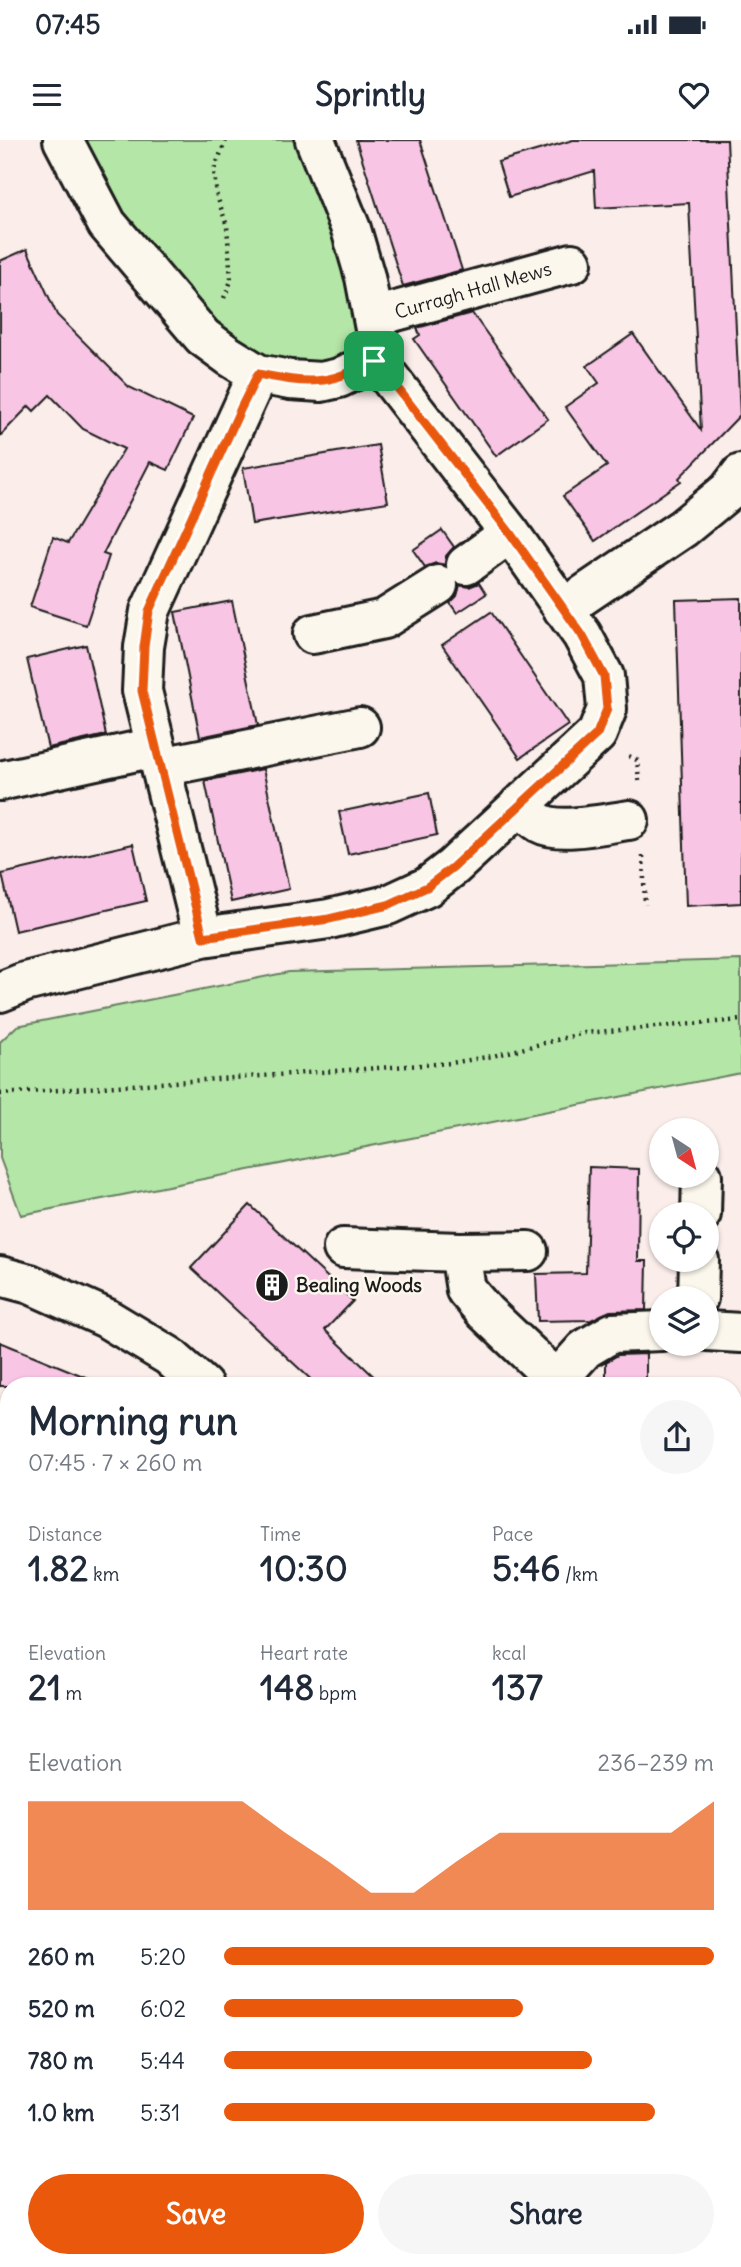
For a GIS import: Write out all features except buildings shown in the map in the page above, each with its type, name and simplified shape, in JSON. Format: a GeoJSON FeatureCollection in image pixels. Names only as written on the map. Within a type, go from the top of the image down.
{"type":"FeatureCollection","features":[{"type":"Feature","properties":{"kind":"street"},"geometry":{"type":"LineString","coordinates":[[64,140],[107,224],[203,337],[258,374],[321,382],[339,378],[374,361],[379,350],[374,317],[351,229],[315,140]]}},
{"type":"Feature","properties":{"kind":"street","name":"Curragh Hall Mews"},"geometry":{"type":"LineString","coordinates":[[374,317],[572,263]]}},
{"type":"Feature","properties":{"kind":"street"},"geometry":{"type":"LineString","coordinates":[[0,992],[25,982],[203,937],[329,919],[388,905],[427,887],[453,867],[597,734],[607,709],[604,676],[582,635],[510,533],[374,361]]}},
{"type":"Feature","properties":{"kind":"street"},"geometry":{"type":"LineString","coordinates":[[203,937],[142,691],[144,647],[149,611],[258,374]]}},
{"type":"Feature","properties":{"kind":"street"},"geometry":{"type":"LineString","coordinates":[[563,609],[683,528],[728,491],[741,474]]}},
{"type":"Feature","properties":{"kind":"street"},"geometry":{"type":"LineString","coordinates":[[313,634],[384,619],[510,533]]}},
{"type":"Feature","properties":{"kind":"street"},"geometry":{"type":"LineString","coordinates":[[0,781],[360,727]]}},
{"type":"Feature","properties":{"kind":"street"},"geometry":{"type":"LineString","coordinates":[[519,805],[548,826],[563,828],[629,821]]}},
{"type":"Feature","properties":{"kind":"street"},"geometry":{"type":"LineString","coordinates":[[343,1248],[460,1252],[528,1251]]}},
{"type":"Feature","properties":{"kind":"street"},"geometry":{"type":"LineString","coordinates":[[460,1252],[466,1290],[485,1312],[554,1377]]}},
{"type":"Feature","properties":{"kind":"street"},"geometry":{"type":"LineString","coordinates":[[0,1276],[30,1284],[106,1318],[169,1356],[194,1377]]}},
{"type":"Feature","properties":{"kind":"street"},"geometry":{"type":"LineString","coordinates":[[564,1377],[585,1349],[612,1333],[649,1332]]}},
{"type":"Feature","properties":{"kind":"street"},"geometry":{"type":"LineString","coordinates":[[719,1332],[741,1333]]}},
{"type":"Feature","properties":{"kind":"path"},"geometry":{"type":"LineString","coordinates":[[203,337],[231,282],[228,226],[216,193],[214,170],[226,140]]}},
{"type":"Feature","properties":{"kind":"path"},"geometry":{"type":"LineString","coordinates":[[0,1094],[451,1063],[493,1056],[584,1033],[741,1020]]}},
{"type":"Feature","properties":{"kind":"green space"},"geometry":{"type":"Polygon","coordinates":[[[83,140],[297,140],[336,223],[357,325],[355,338],[347,354],[327,363],[284,365],[239,346],[196,307],[122,221],[83,140]]]}},
{"type":"Feature","properties":{"kind":"green space"},"geometry":{"type":"Polygon","coordinates":[[[741,960],[741,1073],[21,1215],[0,1158],[0,1042],[17,1026],[289,972],[741,960]]]}},
{"type":"Feature","properties":{"kind":"place","name":"Bealing Woods"},"geometry":{"type":"Point","coordinates":[272,1285]}},
{"type":"Feature","properties":{"kind":"route"},"geometry":{"type":"LineString","coordinates":[[374,361],[510,533],[582,635],[604,676],[607,709],[597,734],[453,867],[427,887],[388,905],[329,919],[203,937],[142,691],[149,611],[258,374],[321,382],[339,378],[374,361]]}}]}
